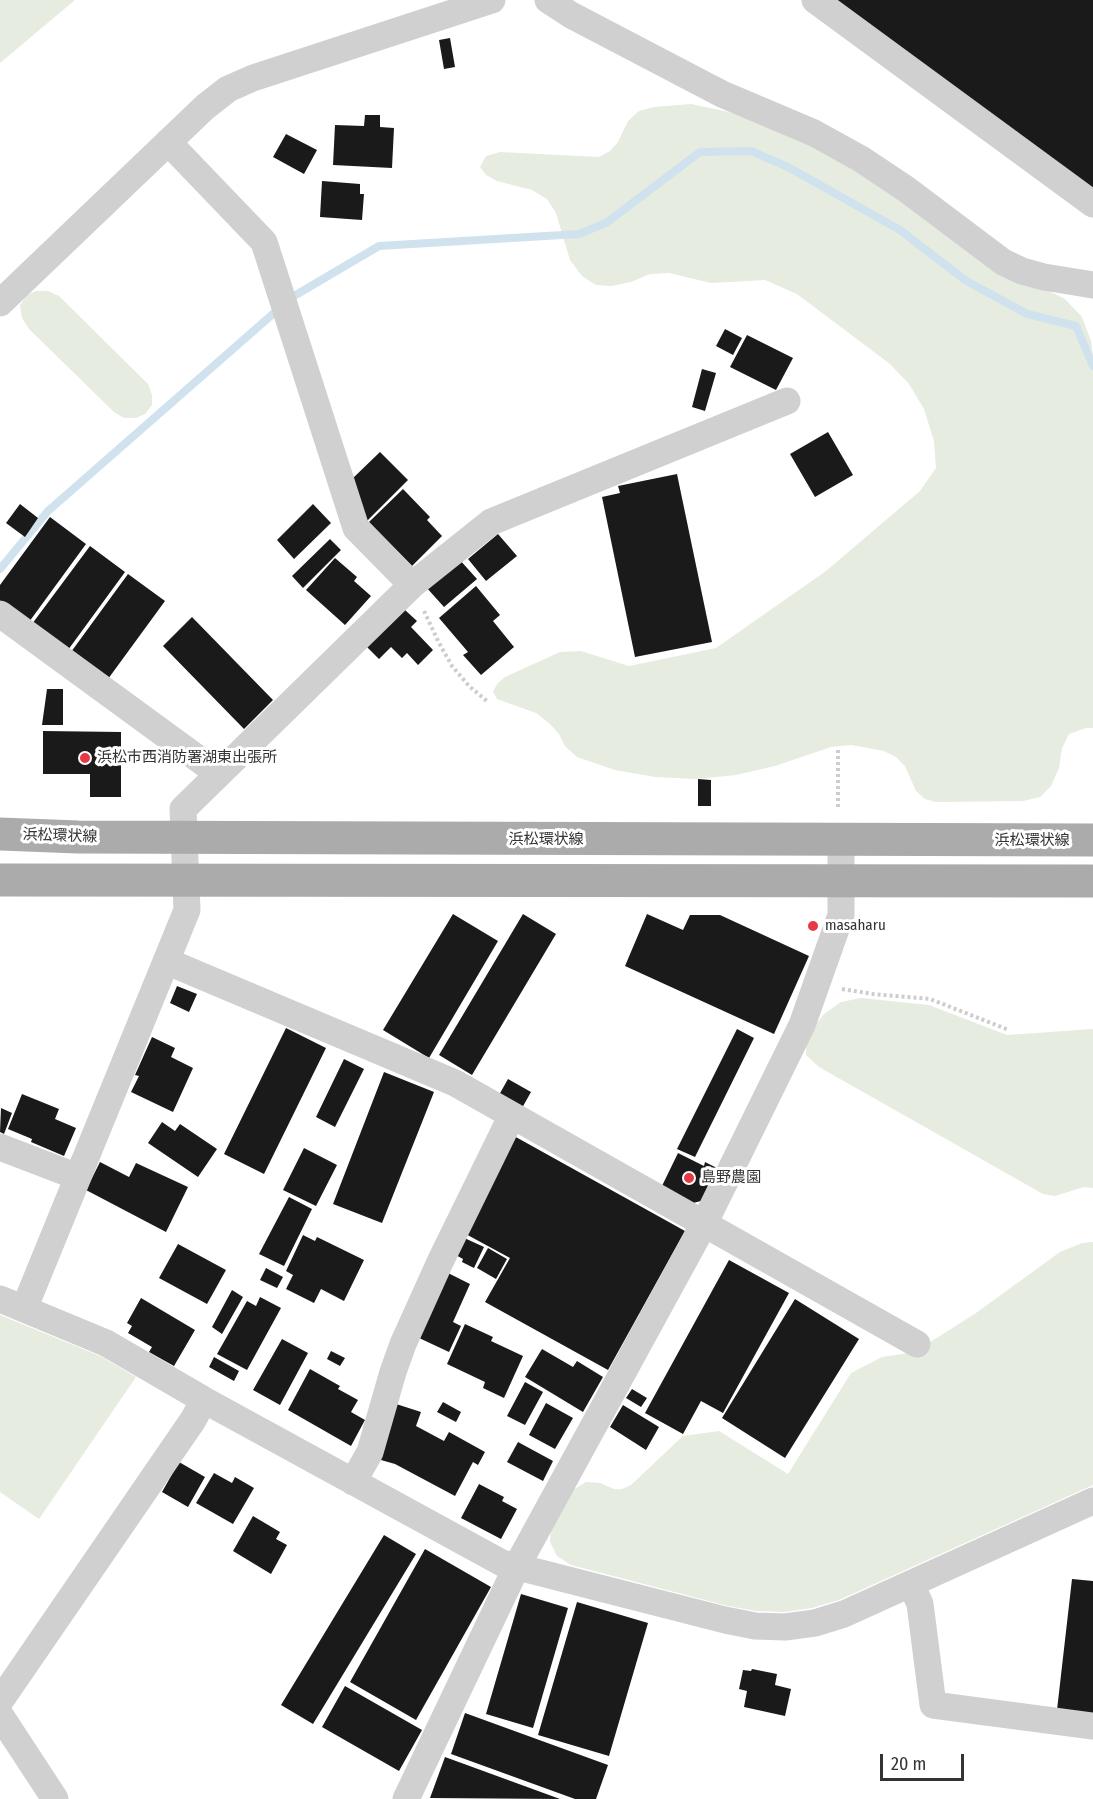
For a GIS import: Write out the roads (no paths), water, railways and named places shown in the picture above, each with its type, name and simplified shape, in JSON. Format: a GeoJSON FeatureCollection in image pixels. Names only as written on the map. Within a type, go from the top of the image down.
{"type":"FeatureCollection","features":[{"type":"Feature","properties":{"kind":"main road","name":"浜松環状線"},"geometry":{"type":"LineString","coordinates":[[0,834],[184,838],[1093,840]]}},
{"type":"Feature","properties":{"kind":"main road"},"geometry":{"type":"LineString","coordinates":[[0,880],[1093,881]]}},
{"type":"Feature","properties":{"kind":"street"},"geometry":{"type":"LineString","coordinates":[[0,303],[168,142],[228,90],[253,78],[492,0]]}},
{"type":"Feature","properties":{"kind":"street"},"geometry":{"type":"LineString","coordinates":[[548,0],[571,15],[722,94],[814,134],[861,159],[906,189],[1003,262],[1022,271],[1044,277],[1093,285]]}},
{"type":"Feature","properties":{"kind":"street"},"geometry":{"type":"LineString","coordinates":[[815,0],[1093,204]]}},
{"type":"Feature","properties":{"kind":"street"},"geometry":{"type":"LineString","coordinates":[[168,142],[264,242],[356,528],[412,585]]}},
{"type":"Feature","properties":{"kind":"street"},"geometry":{"type":"LineString","coordinates":[[787,401],[491,522],[412,585],[183,809],[188,909],[78,1177],[12,1304],[106,1343],[204,1400],[502,1563],[755,1626],[785,1627],[815,1623],[844,1614],[1093,1502]]}},
{"type":"Feature","properties":{"kind":"street"},"geometry":{"type":"LineString","coordinates":[[0,614],[219,774]]}},
{"type":"Feature","properties":{"kind":"street"},"geometry":{"type":"LineString","coordinates":[[406,1799],[516,1566],[704,1224],[802,1025],[841,915],[841,841]]}},
{"type":"Feature","properties":{"kind":"street"},"geometry":{"type":"LineString","coordinates":[[166,961],[454,1083],[917,1344]]}},
{"type":"Feature","properties":{"kind":"street"},"geometry":{"type":"LineString","coordinates":[[353,1482],[370,1452],[397,1358],[440,1262],[512,1115]]}},
{"type":"Feature","properties":{"kind":"street"},"geometry":{"type":"LineString","coordinates":[[0,1147],[78,1177]]}},
{"type":"Feature","properties":{"kind":"street"},"geometry":{"type":"LineString","coordinates":[[0,1701],[193,1420],[204,1400]]}},
{"type":"Feature","properties":{"kind":"street"},"geometry":{"type":"LineString","coordinates":[[911,1584],[920,1604],[933,1705],[1093,1726]]}},
{"type":"Feature","properties":{"kind":"street"},"geometry":{"type":"LineString","coordinates":[[0,1715],[55,1799]]}},
{"type":"Feature","properties":{"kind":"waterway"},"geometry":{"type":"LineString","coordinates":[[294,296],[379,246],[579,234],[606,223],[700,152],[751,151],[788,167],[900,230],[965,280],[1027,314],[1076,326],[1093,366]]}},
{"type":"Feature","properties":{"kind":"waterway"},"geometry":{"type":"LineString","coordinates":[[0,569],[48,511],[274,313]]}},
{"type":"Feature","properties":{"kind":"place","name":"浜松市西消防署湖東出張所"},"geometry":{"type":"Point","coordinates":[85,758]}},
{"type":"Feature","properties":{"kind":"place","name":"masaharu"},"geometry":{"type":"Point","coordinates":[813,926]}},
{"type":"Feature","properties":{"kind":"place","name":"島野農園"},"geometry":{"type":"Point","coordinates":[689,1178]}}]}
